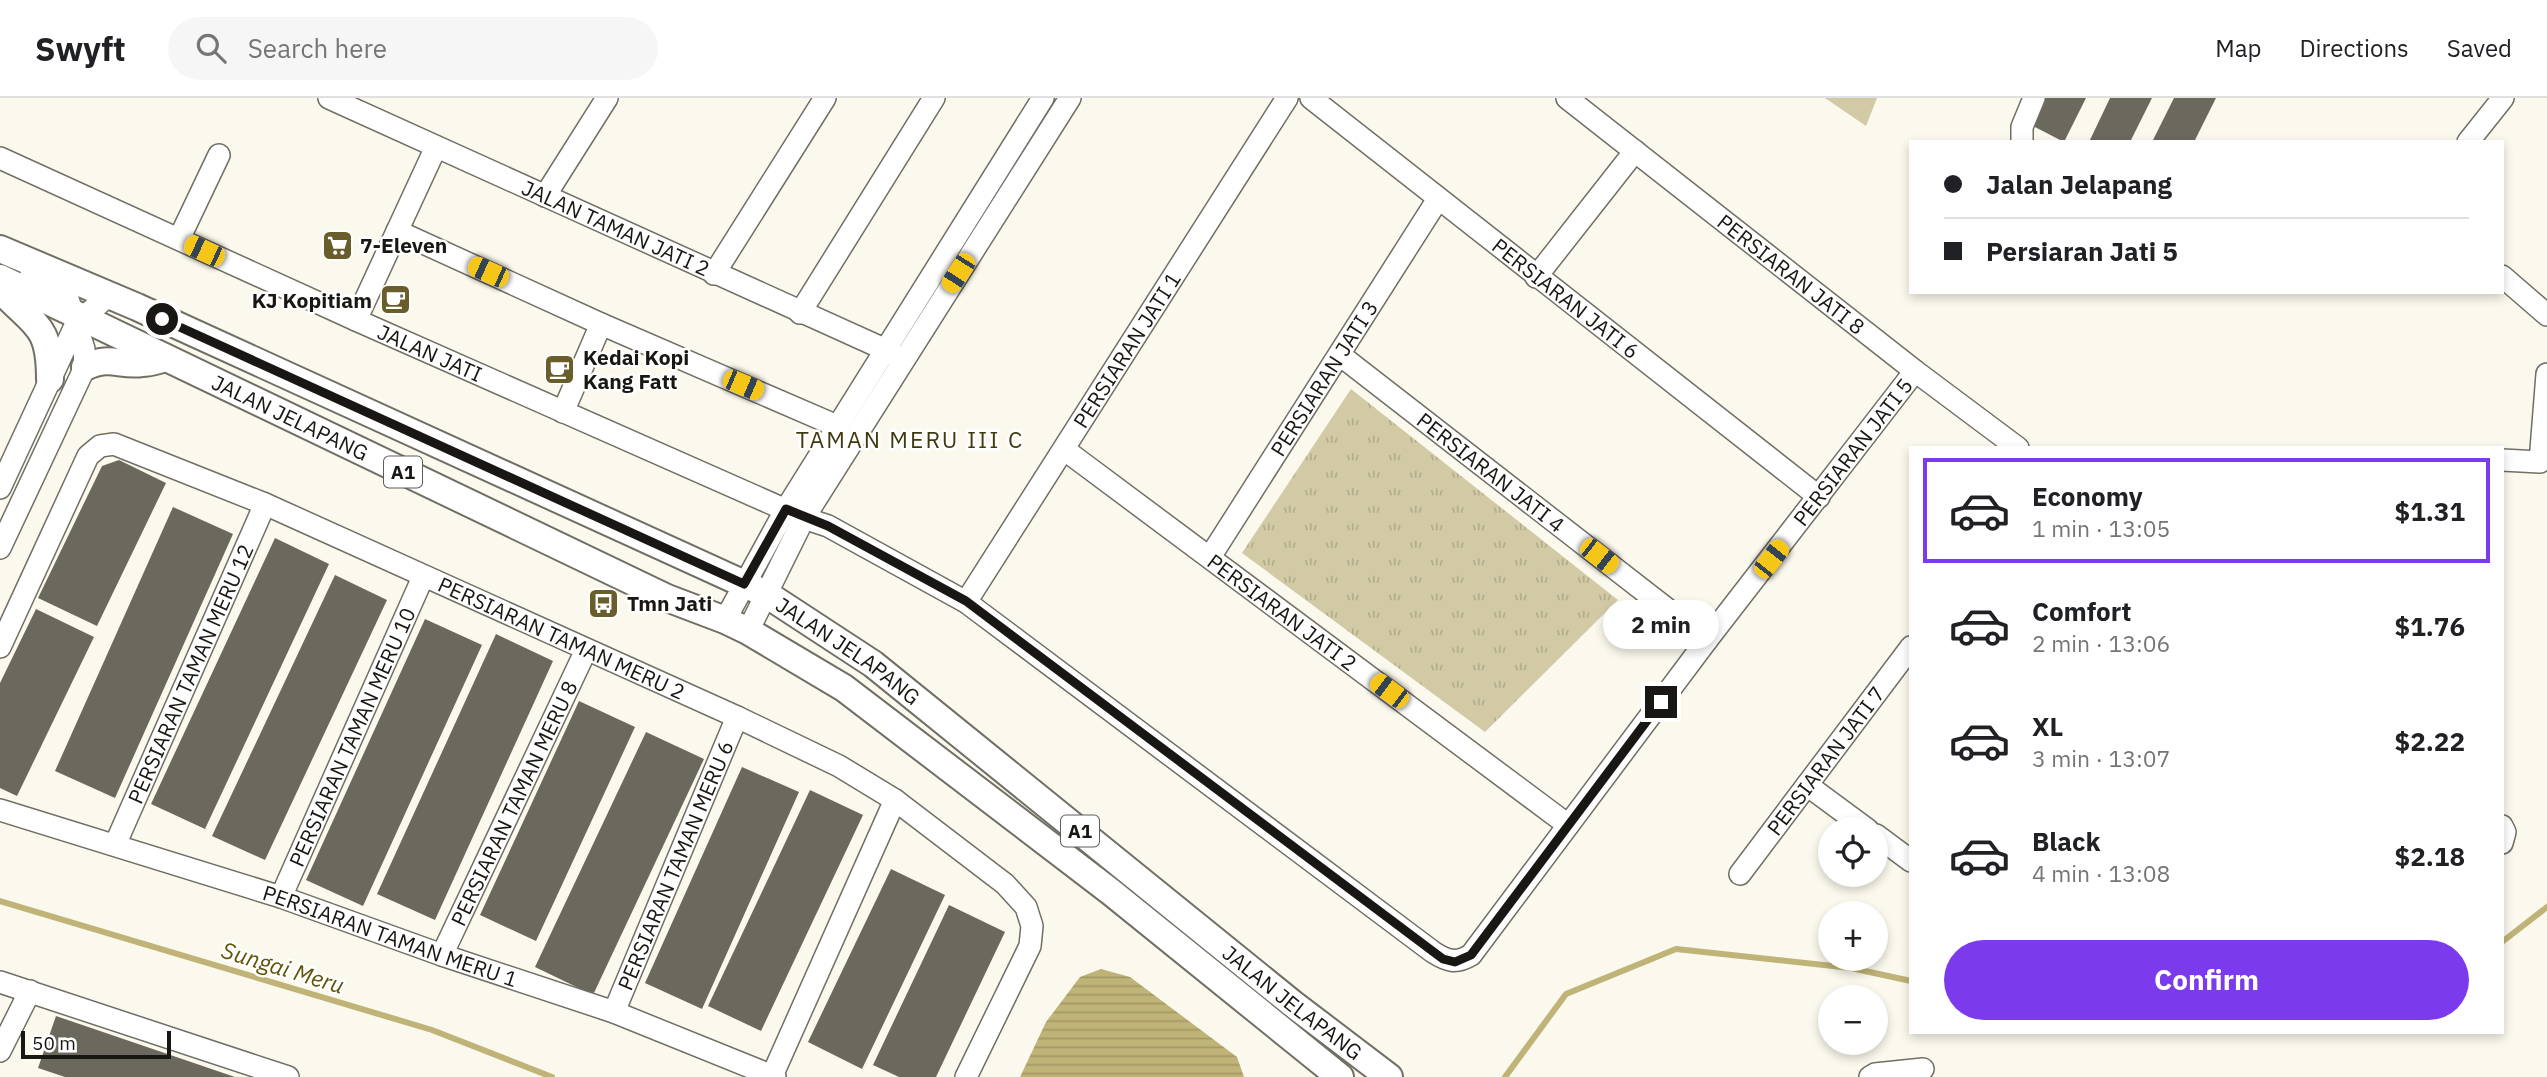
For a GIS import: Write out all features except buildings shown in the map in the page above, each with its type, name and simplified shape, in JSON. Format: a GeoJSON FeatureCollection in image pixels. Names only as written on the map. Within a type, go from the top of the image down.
{"type":"FeatureCollection","features":[{"type":"Feature","properties":{"kind":"main road","name":"JALAN JELAPANG"},"geometry":{"type":"LineString","coordinates":[[0,249],[109,295],[755,589],[873,664],[1293,1004],[1389,1077]]}},
{"type":"Feature","properties":{"kind":"main road","name":"JALAN JELAPANG"},"geometry":{"type":"LineString","coordinates":[[0,278],[667,598],[737,625],[844,688],[1111,892],[1340,1077]]}},
{"type":"Feature","properties":{"kind":"main road"},"geometry":{"type":"LineString","coordinates":[[0,289],[39,325],[47,341],[50,380]]}},
{"type":"Feature","properties":{"kind":"main road"},"geometry":{"type":"LineString","coordinates":[[85,368],[97,361],[141,364],[166,358]]}},
{"type":"Feature","properties":{"kind":"street","name":"JALAN TAMAN JATI 2"},"geometry":{"type":"LineString","coordinates":[[328,98],[893,355]]}},
{"type":"Feature","properties":{"kind":"street"},"geometry":{"type":"LineString","coordinates":[[545,196],[607,98]]}},
{"type":"Feature","properties":{"kind":"street"},"geometry":{"type":"LineString","coordinates":[[714,274],[825,98]]}},
{"type":"Feature","properties":{"kind":"street"},"geometry":{"type":"LineString","coordinates":[[800,313],[934,98]]}},
{"type":"Feature","properties":{"kind":"street"},"geometry":{"type":"LineString","coordinates":[[795,514],[893,355],[1042,98]]}},
{"type":"Feature","properties":{"kind":"street"},"geometry":{"type":"LineString","coordinates":[[737,625],[837,426],[893,355],[1070,98]]}},
{"type":"Feature","properties":{"kind":"street","name":"PERSIARAN JATI 1"},"geometry":{"type":"LineString","coordinates":[[966,601],[1065,450],[1287,98]]}},
{"type":"Feature","properties":{"kind":"street","name":"PERSIARAN JATI 6"},"geometry":{"type":"LineString","coordinates":[[1311,98],[1819,497]]}},
{"type":"Feature","properties":{"kind":"street","name":"PERSIARAN JATI 8"},"geometry":{"type":"LineString","coordinates":[[1567,98],[1915,371],[2015,446]]}},
{"type":"Feature","properties":{"kind":"street"},"geometry":{"type":"LineString","coordinates":[[2022,140],[2022,127],[2034,98]]}},
{"type":"Feature","properties":{"kind":"street"},"geometry":{"type":"LineString","coordinates":[[2470,140],[2503,98]]}},
{"type":"Feature","properties":{"kind":"street"},"geometry":{"type":"LineString","coordinates":[[356,320],[436,147]]}},
{"type":"Feature","properties":{"kind":"street"},"geometry":{"type":"LineString","coordinates":[[1536,276],[1635,151]]}},
{"type":"Feature","properties":{"kind":"street"},"geometry":{"type":"LineString","coordinates":[[179,239],[219,155]]}},
{"type":"Feature","properties":{"kind":"street","name":"JALAN JATI"},"geometry":{"type":"LineString","coordinates":[[0,158],[356,320],[795,514],[828,526],[966,601],[1433,952],[1443,959],[1455,962]]}},
{"type":"Feature","properties":{"kind":"street","name":"PERSIARAN JATI 3"},"geometry":{"type":"LineString","coordinates":[[1210,557],[1438,199]]}},
{"type":"Feature","properties":{"kind":"street"},"geometry":{"type":"LineString","coordinates":[[397,231],[601,324],[837,426]]}},
{"type":"Feature","properties":{"kind":"street"},"geometry":{"type":"LineString","coordinates":[[0,260],[63,292],[77,317],[85,368],[0,548]]}},
{"type":"Feature","properties":{"kind":"street"},"geometry":{"type":"LineString","coordinates":[[2504,278],[2547,315]]}},
{"type":"Feature","properties":{"kind":"street"},"geometry":{"type":"LineString","coordinates":[[0,488],[77,317],[109,295]]}},
{"type":"Feature","properties":{"kind":"street"},"geometry":{"type":"LineString","coordinates":[[563,412],[601,324]]}},
{"type":"Feature","properties":{"kind":"street","name":"PERSIARAN JATI 4"},"geometry":{"type":"LineString","coordinates":[[1340,355],[1707,640]]}},
{"type":"Feature","properties":{"kind":"street","name":"PERSIARAN JATI 5"},"geometry":{"type":"LineString","coordinates":[[1455,962],[1471,955],[1707,640],[1915,371]]}},
{"type":"Feature","properties":{"kind":"street"},"geometry":{"type":"LineString","coordinates":[[2504,460],[2544,462],[2547,374]]}},
{"type":"Feature","properties":{"kind":"street","name":"PERSIARAN TAMAN MERU 2"},"geometry":{"type":"LineString","coordinates":[[0,647],[88,456],[100,446],[114,444],[265,504],[737,717],[839,766],[895,800],[1005,884],[1026,907],[1032,926],[1030,946],[966,1077]]}},
{"type":"Feature","properties":{"kind":"street","name":"PERSIARAN JATI 2"},"geometry":{"type":"LineString","coordinates":[[1065,450],[1568,825]]}},
{"type":"Feature","properties":{"kind":"street","name":"PERSIARAN TAMAN MERU 12"},"geometry":{"type":"LineString","coordinates":[[115,845],[265,504]]}},
{"type":"Feature","properties":{"kind":"street","name":"PERSIARAN TAMAN MERU 10"},"geometry":{"type":"LineString","coordinates":[[281,897],[423,577]]}},
{"type":"Feature","properties":{"kind":"street","name":"PERSIARAN TAMAN MERU 8"},"geometry":{"type":"LineString","coordinates":[[442,955],[586,650]]}},
{"type":"Feature","properties":{"kind":"street","name":"PERSIARAN JATI 7"},"geometry":{"type":"LineString","coordinates":[[1740,874],[1909,650]]}},
{"type":"Feature","properties":{"kind":"street","name":"PERSIARAN TAMAN MERU 6"},"geometry":{"type":"LineString","coordinates":[[614,1013],[737,717]]}},
{"type":"Feature","properties":{"kind":"street"},"geometry":{"type":"LineString","coordinates":[[1807,785],[1850,817]]}},
{"type":"Feature","properties":{"kind":"street"},"geometry":{"type":"LineString","coordinates":[[774,1076],[895,800]]}},
{"type":"Feature","properties":{"kind":"street","name":"PERSIARAN TAMAN MERU 1"},"geometry":{"type":"LineString","coordinates":[[0,810],[281,897],[614,1013],[774,1076]]}},
{"type":"Feature","properties":{"kind":"street"},"geometry":{"type":"LineString","coordinates":[[1888,844],[1909,859]]}},
{"type":"Feature","properties":{"kind":"street"},"geometry":{"type":"LineString","coordinates":[[0,982],[288,1077]]}},
{"type":"Feature","properties":{"kind":"street"},"geometry":{"type":"LineString","coordinates":[[0,1051],[30,991]]}},
{"type":"Feature","properties":{"kind":"street"},"geometry":{"type":"LineString","coordinates":[[1870,1077],[1875,1074],[1923,1069]]}},
{"type":"Feature","properties":{"kind":"green space"},"geometry":{"type":"Polygon","coordinates":[[[1825,98],[1877,98],[1866,126],[1825,98]]]}},
{"type":"Feature","properties":{"kind":"green space"},"geometry":{"type":"Polygon","coordinates":[[[1351,389],[1618,600],[1485,732],[1242,553],[1351,389]]]}},
{"type":"Feature","properties":{"kind":"shaded area"},"geometry":{"type":"Polygon","coordinates":[[[1101,969],[1130,977],[1237,1057],[1244,1077],[1020,1077],[1046,1022],[1080,977],[1101,969]]]}},
{"type":"Feature","properties":{"kind":"waterway","name":"Sungai Meru"},"geometry":{"type":"LineString","coordinates":[[0,901],[432,1030],[552,1077]]}},
{"type":"Feature","properties":{"kind":"waterway","name":"Sungai Meru"},"geometry":{"type":"LineString","coordinates":[[2504,940],[2547,907]]}},
{"type":"Feature","properties":{"kind":"waterway","name":"Sungai Meru"},"geometry":{"type":"LineString","coordinates":[[1505,1077],[1566,994],[1676,949],[1851,968],[1909,981]]}},
{"type":"Feature","properties":{"kind":"place","name":"7-Eleven"},"geometry":{"type":"Point","coordinates":[337,245]}},
{"type":"Feature","properties":{"kind":"place","name":"KJ Kopitiam"},"geometry":{"type":"Point","coordinates":[395,300]}},
{"type":"Feature","properties":{"kind":"place","name":"Kedai Kopi Kang Fatt"},"geometry":{"type":"Point","coordinates":[560,369]}},
{"type":"Feature","properties":{"kind":"place","name":"Tmn Jati"},"geometry":{"type":"Point","coordinates":[604,603]}},
{"type":"Feature","properties":{"kind":"district","name":"TAMAN MERU III C"},"geometry":{"type":"Point","coordinates":[910,439]}},
{"type":"Feature","properties":{"kind":"route"},"geometry":{"type":"LineString","coordinates":[[162,319],[744,584],[786,509],[828,526],[966,601],[1443,959],[1455,962],[1471,955],[1661,702]]}}]}
